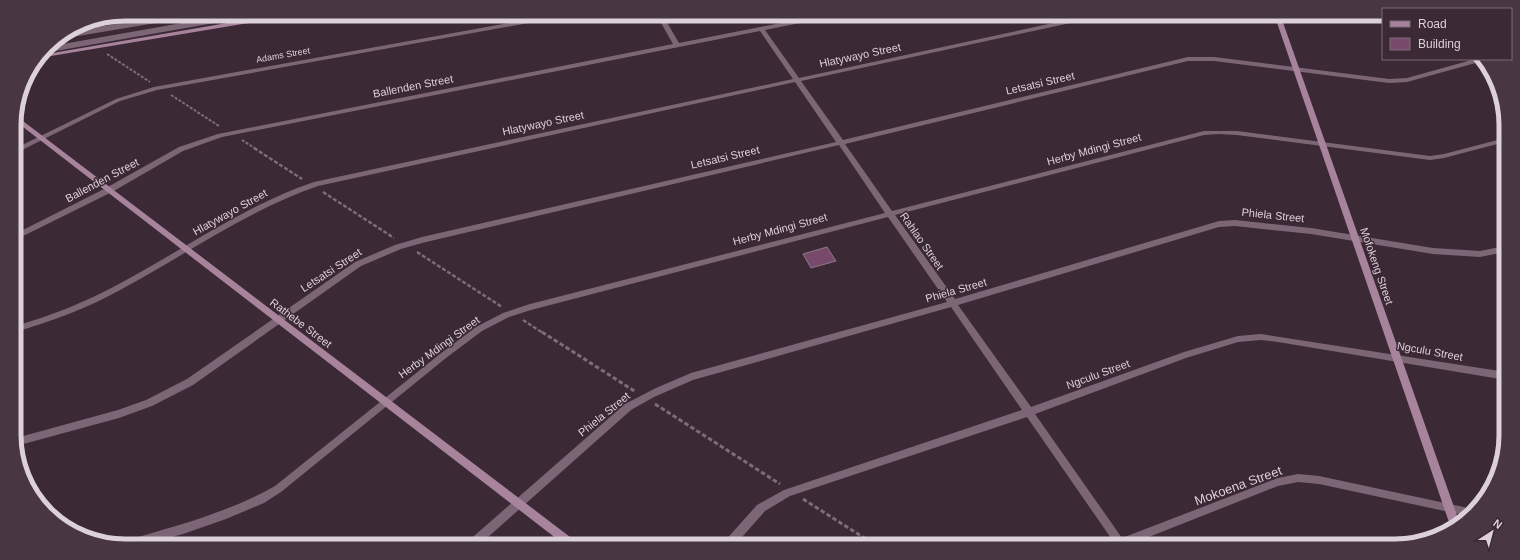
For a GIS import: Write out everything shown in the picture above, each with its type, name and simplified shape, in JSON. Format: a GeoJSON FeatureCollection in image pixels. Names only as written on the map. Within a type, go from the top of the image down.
{"type":"FeatureCollection","features":[{"type":"Feature","properties":{"kind":"street"},"geometry":{"type":"LineString","coordinates":[[47,56],[249,21]]}},
{"type":"Feature","properties":{"kind":"street","name":"Adams Street"},"geometry":{"type":"LineString","coordinates":[[21,148],[118,100],[159,88],[528,21]]}},
{"type":"Feature","properties":{"kind":"street"},"geometry":{"type":"LineString","coordinates":[[663,21],[677,45]]}},
{"type":"Feature","properties":{"kind":"street","name":"Ballenden Street"},"geometry":{"type":"LineString","coordinates":[[21,234],[109,190],[181,149],[230,133],[803,21]]}},
{"type":"Feature","properties":{"kind":"street","name":"Hlatywayo Street"},"geometry":{"type":"LineString","coordinates":[[21,327],[59,316],[115,291],[258,207],[280,196],[312,185],[796,79],[1070,21]]}},
{"type":"Feature","properties":{"kind":"street","name":"Mofokeng Street"},"geometry":{"type":"LineString","coordinates":[[1279,21],[1453,521]]}},
{"type":"Feature","properties":{"kind":"street","name":"Rahlao Street"},"geometry":{"type":"LineString","coordinates":[[762,30],[1029,412],[1113,539]]}},
{"type":"Feature","properties":{"kind":"street","name":"Letsatsi Street"},"geometry":{"type":"LineString","coordinates":[[21,441],[119,414],[149,403],[190,382],[358,264],[405,244],[840,143],[1188,59],[1214,59],[1296,71],[1398,81],[1477,60]]}},
{"type":"Feature","properties":{"kind":"street","name":"Rathebe Street"},"geometry":{"type":"LineString","coordinates":[[21,122],[565,539]]}},
{"type":"Feature","properties":{"kind":"street","name":"Herby Mdingi Street"},"geometry":{"type":"LineString","coordinates":[[148,539],[217,519],[247,508],[263,499],[278,489],[479,329],[512,313],[530,307],[1204,133],[1219,132],[1430,158],[1444,156],[1499,142]]}},
{"type":"Feature","properties":{"kind":"street","name":"Phiela Street"},"geometry":{"type":"LineString","coordinates":[[478,539],[628,407],[644,397],[691,377],[953,303],[1219,224],[1236,223],[1257,225],[1356,240],[1462,253],[1480,254],[1499,250]]}},
{"type":"Feature","properties":{"kind":"street","name":"Ngculu Street"},"geometry":{"type":"LineString","coordinates":[[733,539],[761,508],[773,499],[791,491],[1029,412],[1184,355],[1238,338],[1260,337],[1278,339],[1499,375]]}},
{"type":"Feature","properties":{"kind":"street","name":"Mokoena Street"},"geometry":{"type":"LineString","coordinates":[[1129,539],[1278,482],[1298,478],[1341,485],[1466,511]]}},
{"type":"Feature","properties":{"kind":"lane"},"geometry":{"type":"LineString","coordinates":[[76,33],[150,21]]}},
{"type":"Feature","properties":{"kind":"lane"},"geometry":{"type":"LineString","coordinates":[[55,48],[209,21]]}},
{"type":"Feature","properties":{"kind":"path"},"geometry":{"type":"LineString","coordinates":[[96,47],[866,539]]}},
{"type":"Feature","properties":{"kind":"building"},"geometry":{"type":"Polygon","coordinates":[[[827,247],[836,261],[811,268],[803,254],[827,247]]]}}]}
